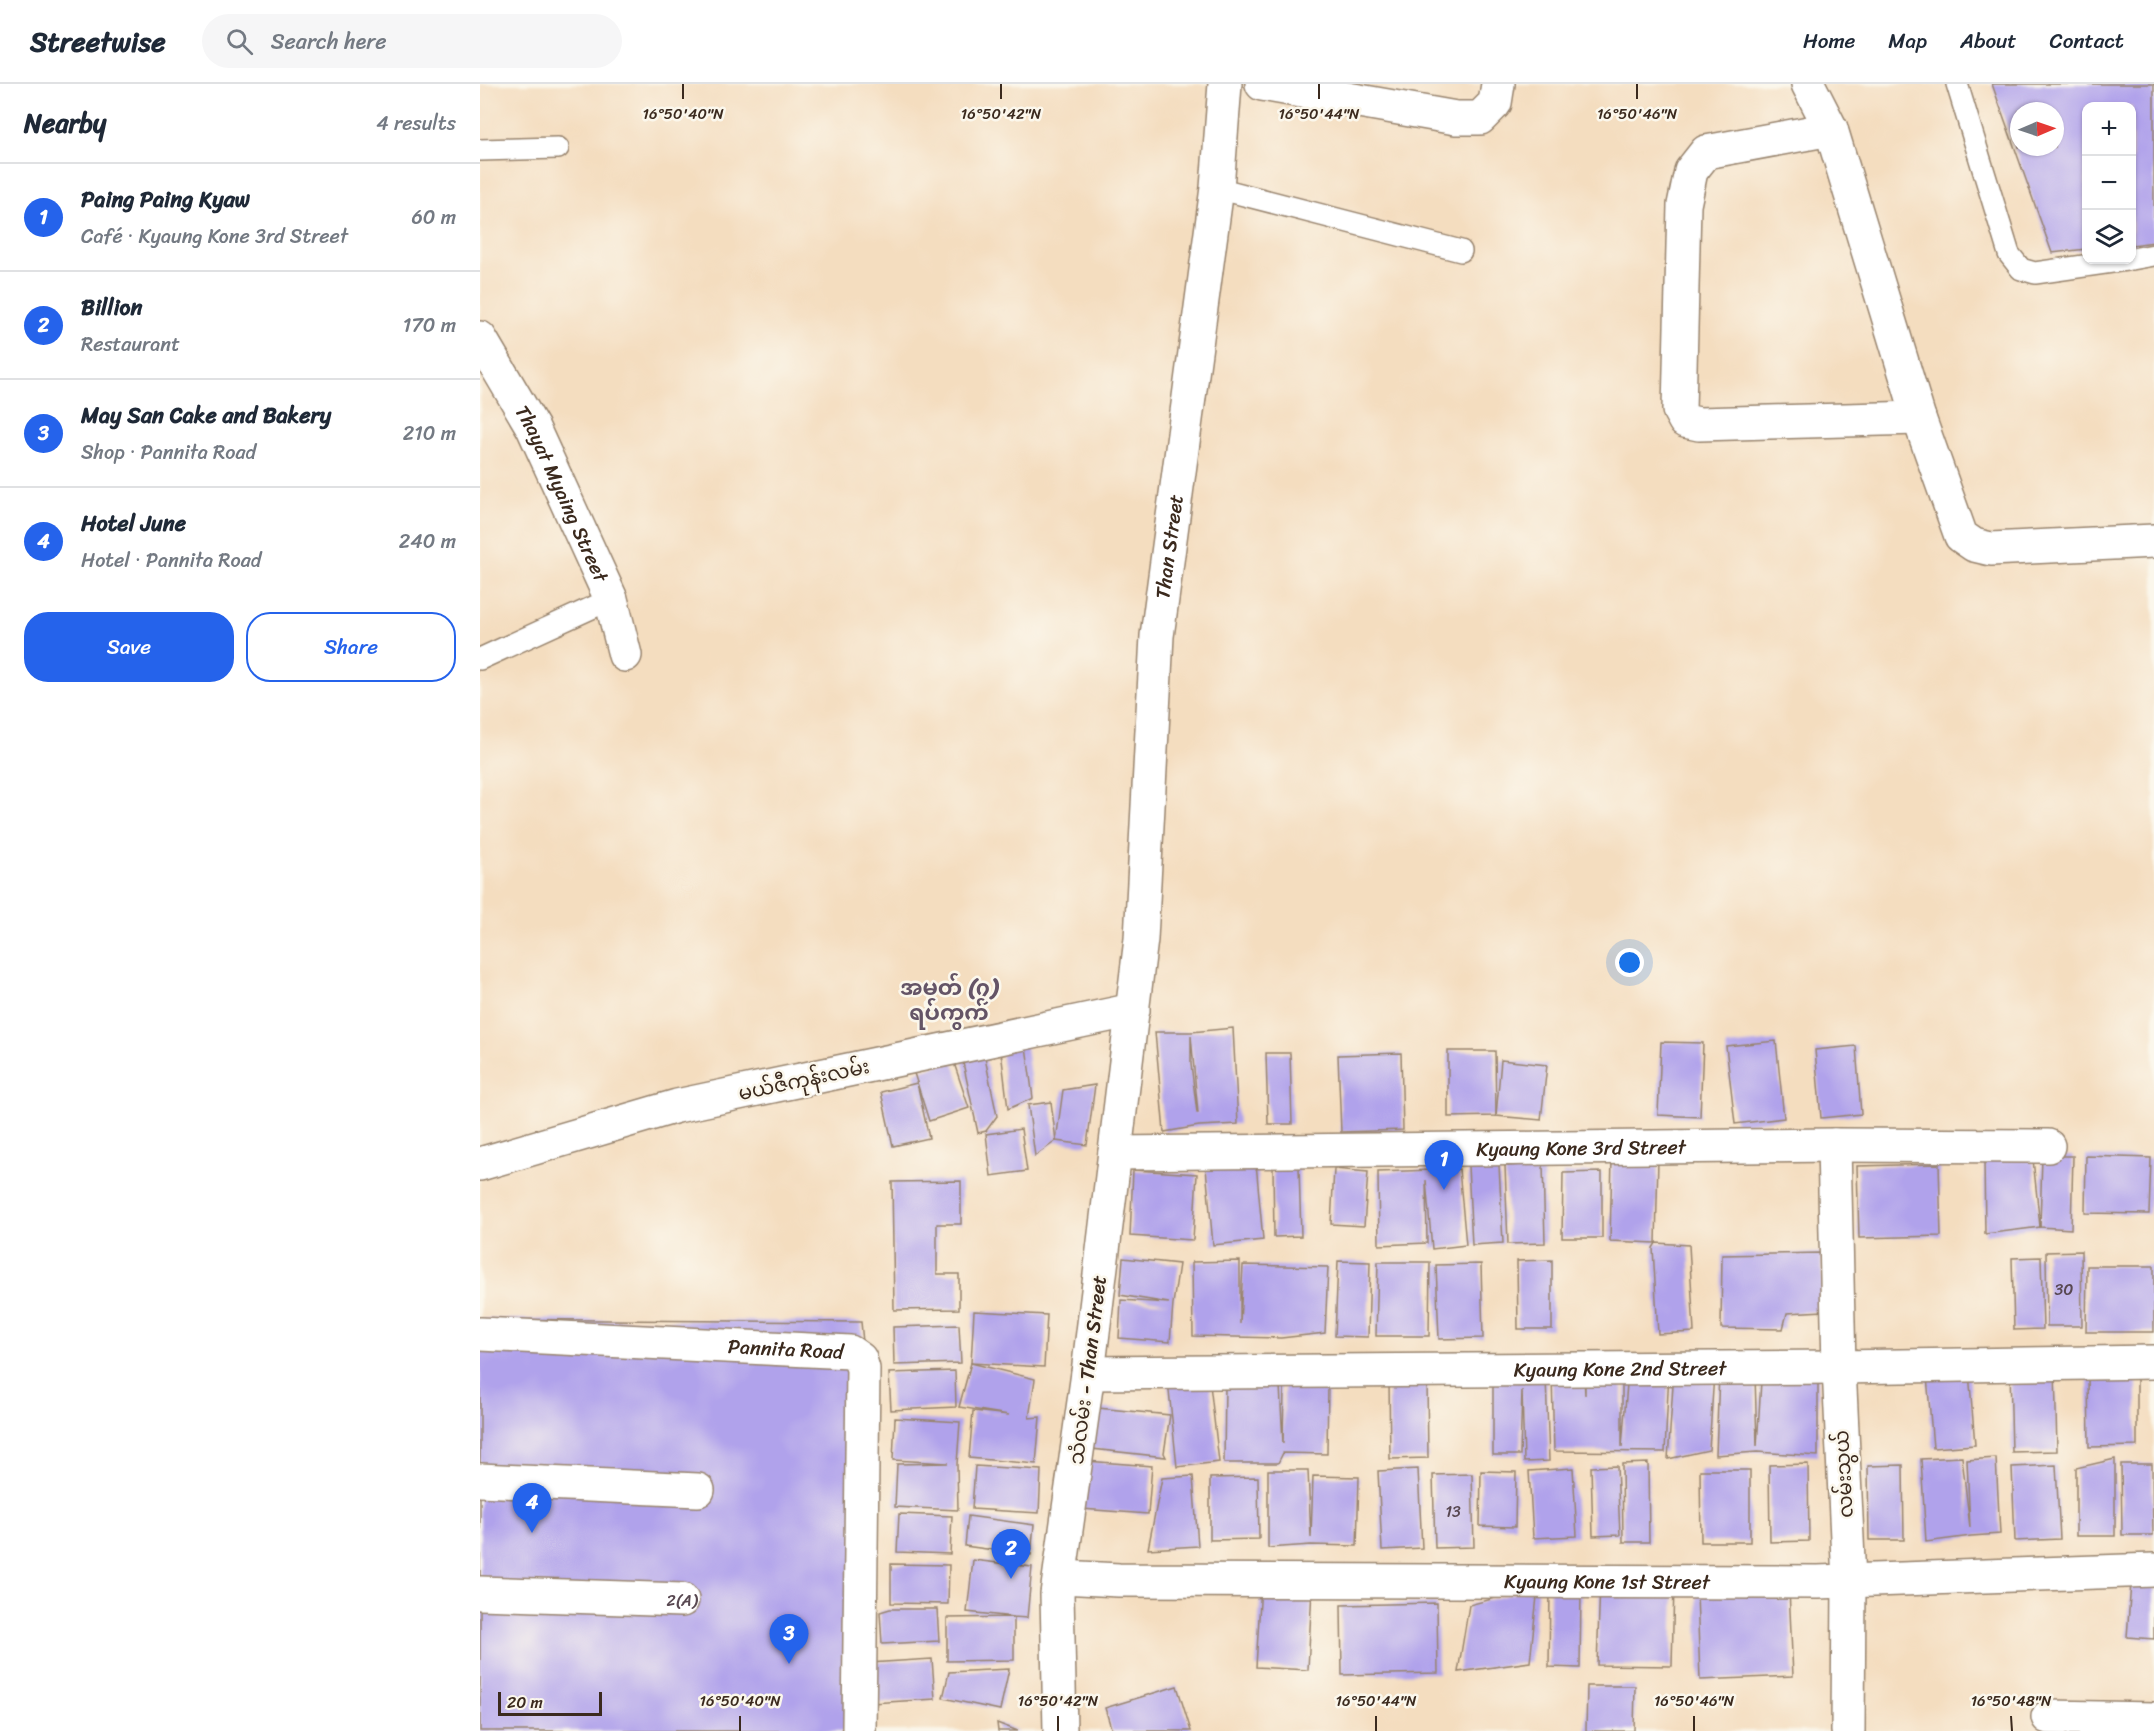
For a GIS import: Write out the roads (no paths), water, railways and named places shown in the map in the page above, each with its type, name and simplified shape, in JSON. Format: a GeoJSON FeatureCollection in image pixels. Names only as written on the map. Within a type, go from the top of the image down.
{"type":"FeatureCollection","features":[{"type":"Feature","properties":{"kind":"street","name":"Than Street"},"geometry":{"type":"LineString","coordinates":[[1132,1010],[1141,939],[1157,636],[1217,188],[1225,84]]}},
{"type":"Feature","properties":{"kind":"street"},"geometry":{"type":"LineString","coordinates":[[1262,84],[1456,118],[1480,118],[1495,104],[1498,84]]}},
{"type":"Feature","properties":{"kind":"street"},"geometry":{"type":"LineString","coordinates":[[1808,84],[1832,129],[1919,418],[1961,536],[1974,545],[1991,549],[2154,541]]}},
{"type":"Feature","properties":{"kind":"street"},"geometry":{"type":"LineString","coordinates":[[1832,129],[1706,152],[1691,171],[1684,206],[1679,410],[1685,422],[1699,424],[1919,418]]}},
{"type":"Feature","properties":{"kind":"street","name":"Thayat Myaing Street"},"geometry":{"type":"LineString","coordinates":[[480,338],[532,428],[611,599],[625,655]]}},
{"type":"Feature","properties":{"kind":"street","name":"သံလမ်း - Than Street"},"geometry":{"type":"LineString","coordinates":[[1060,1731],[1057,1594],[1088,1373],[1132,1010]]}},
{"type":"Feature","properties":{"kind":"street","name":"မယ်ဇီကုန်းလမ်း"},"geometry":{"type":"LineString","coordinates":[[480,1164],[677,1106],[1132,1010]]}},
{"type":"Feature","properties":{"kind":"street","name":"Kyaung Kone 3rd Street"},"geometry":{"type":"LineString","coordinates":[[1115,1154],[1834,1145],[2048,1146]]}},
{"type":"Feature","properties":{"kind":"street","name":"လမ်းသွယ်"},"geometry":{"type":"LineString","coordinates":[[1834,1145],[1839,1367],[1849,1581],[1848,1731]]}},
{"type":"Feature","properties":{"kind":"street","name":"Pannita Road"},"geometry":{"type":"LineString","coordinates":[[480,1334],[850,1352],[860,1359],[863,1381],[859,1731]]}},
{"type":"Feature","properties":{"kind":"street","name":"Kyaung Kone 2nd Street"},"geometry":{"type":"LineString","coordinates":[[1088,1373],[2154,1362]]}},
{"type":"Feature","properties":{"kind":"street"},"geometry":{"type":"LineString","coordinates":[[480,1480],[698,1490]]}},
{"type":"Feature","properties":{"kind":"street","name":"Kyaung Kone 1st Street"},"geometry":{"type":"LineString","coordinates":[[1061,1578],[1155,1581],[1849,1581],[2154,1570]]}},
{"type":"Feature","properties":{"kind":"street"},"geometry":{"type":"LineString","coordinates":[[480,1593],[682,1600]]}},
{"type":"Feature","properties":{"kind":"street"},"geometry":{"type":"LineString","coordinates":[[2048,1717],[2154,1719]]}},
{"type":"Feature","properties":{"kind":"lane"},"geometry":{"type":"LineString","coordinates":[[1958,84],[2009,254],[2021,269],[2035,273],[2098,264]]}},
{"type":"Feature","properties":{"kind":"lane"},"geometry":{"type":"LineString","coordinates":[[480,150],[558,148]]}},
{"type":"Feature","properties":{"kind":"lane"},"geometry":{"type":"LineString","coordinates":[[1217,188],[1461,251]]}},
{"type":"Feature","properties":{"kind":"lane"},"geometry":{"type":"LineString","coordinates":[[2136,258],[2154,255]]}},
{"type":"Feature","properties":{"kind":"lane"},"geometry":{"type":"LineString","coordinates":[[480,659],[611,599]]}},
{"type":"Feature","properties":{"kind":"place","name":"Paing Paing Kyaw"},"geometry":{"type":"Point","coordinates":[1444,1190]}},
{"type":"Feature","properties":{"kind":"place","name":"Hotel June"},"geometry":{"type":"Point","coordinates":[532,1533]}},
{"type":"Feature","properties":{"kind":"place","name":"Billion"},"geometry":{"type":"Point","coordinates":[1011,1579]}},
{"type":"Feature","properties":{"kind":"place","name":"May San Cake and Bakery"},"geometry":{"type":"Point","coordinates":[789,1664]}},
{"type":"Feature","properties":{"kind":"district","name":"အမှတ် (၇) ရပ်ကွက်"},"geometry":{"type":"Point","coordinates":[949,1000]}}]}
